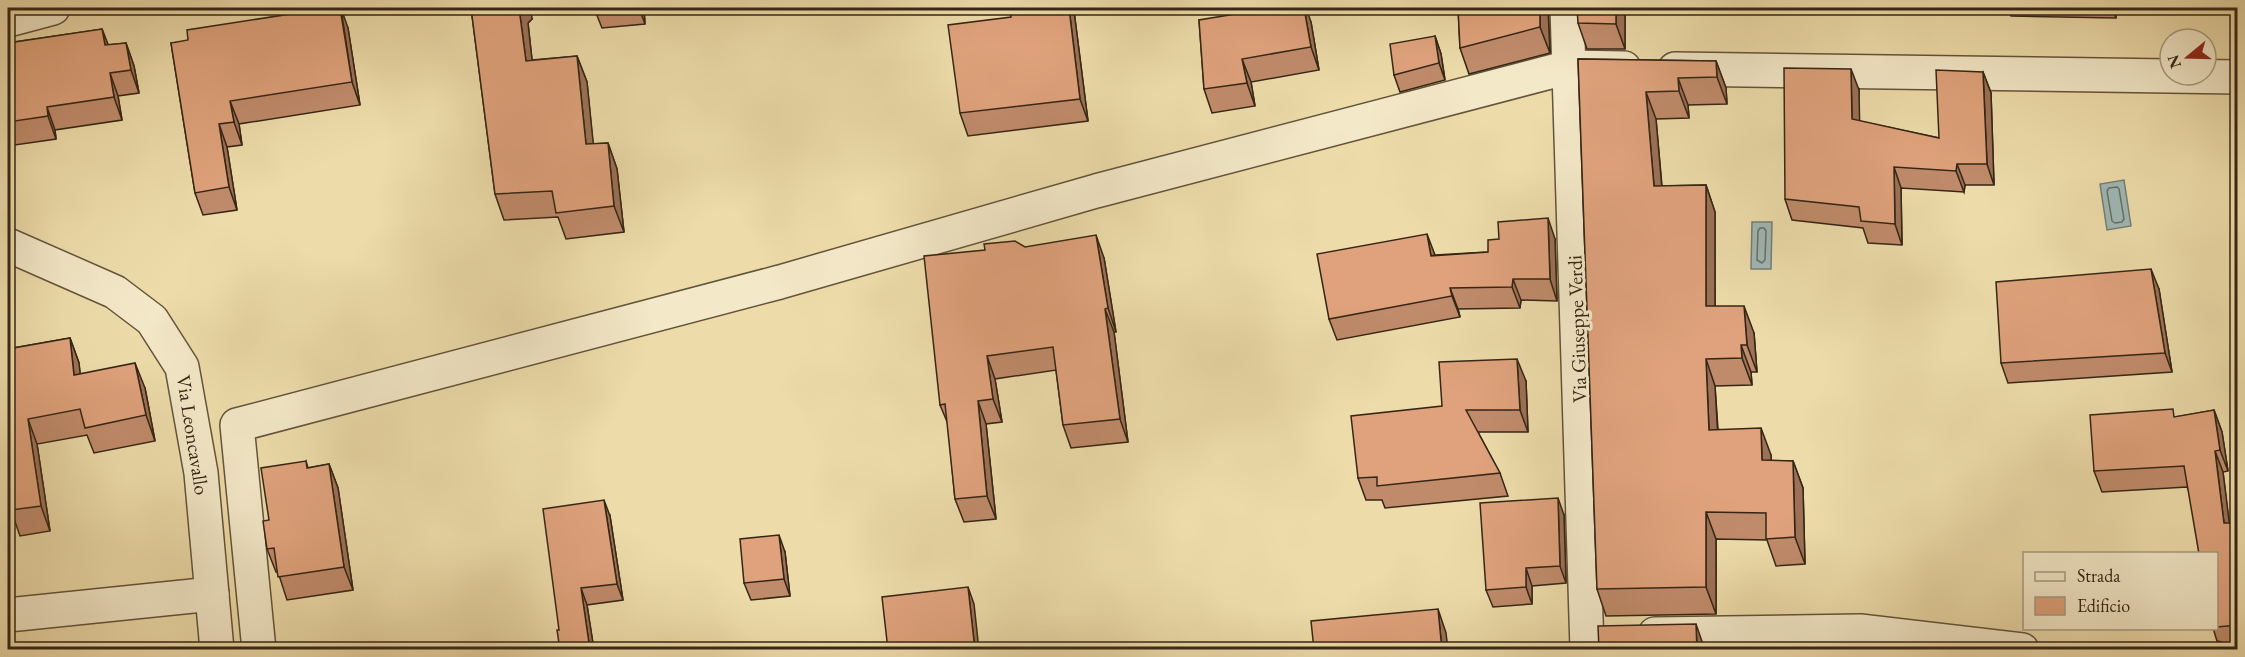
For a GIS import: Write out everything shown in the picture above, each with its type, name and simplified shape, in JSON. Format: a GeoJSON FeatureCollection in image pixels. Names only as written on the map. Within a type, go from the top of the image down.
{"type":"FeatureCollection","features":[{"type":"Feature","properties":{"kind":"street"},"geometry":{"type":"LineString","coordinates":[[8,20],[53,8]]}},
{"type":"Feature","properties":{"kind":"street","name":"Via Giuseppe Verdi"},"geometry":{"type":"LineString","coordinates":[[1567,8],[1602,638]]}},
{"type":"Feature","properties":{"kind":"street"},"geometry":{"type":"LineString","coordinates":[[259,650],[237,425],[780,282],[1096,191],[1569,67],[2238,77]]}},
{"type":"Feature","properties":{"kind":"street","name":"Via Leoncavallo"},"geometry":{"type":"LineString","coordinates":[[8,244],[115,292],[152,320],[182,367],[201,473],[217,650]]}},
{"type":"Feature","properties":{"kind":"street"},"geometry":{"type":"LineString","coordinates":[[8,615],[212,594]]}},
{"type":"Feature","properties":{"kind":"street"},"geometry":{"type":"LineString","coordinates":[[1602,638],[1860,631],[2022,650]]}},
{"type":"Feature","properties":{"kind":"water"},"geometry":{"type":"Polygon","coordinates":[[[2124,180],[2131,226],[2107,230],[2100,184],[2124,180]]]}},
{"type":"Feature","properties":{"kind":"water"},"geometry":{"type":"Polygon","coordinates":[[[1752,222],[1772,222],[1771,269],[1751,269],[1752,222]]]}},
{"type":"Feature","properties":{"kind":"building"},"geometry":{"type":"Polygon","coordinates":[[[340,8],[352,82],[230,101],[234,122],[219,124],[229,187],[195,193],[171,43],[188,40],[187,30],[340,8]]]}},
{"type":"Feature","properties":{"kind":"building"},"geometry":{"type":"Polygon","coordinates":[[[471,8],[519,8],[526,61],[577,56],[586,144],[608,143],[614,206],[556,213],[552,191],[495,194],[471,8]]]}},
{"type":"Feature","properties":{"kind":"building"},"geometry":{"type":"Polygon","coordinates":[[[1010,8],[1069,8],[1080,99],[960,113],[948,25],[1011,17],[1010,8]]]}},
{"type":"Feature","properties":{"kind":"building"},"geometry":{"type":"Polygon","coordinates":[[[1272,8],[1304,8],[1311,47],[1242,59],[1247,83],[1204,89],[1199,20],[1272,8]]]}},
{"type":"Feature","properties":{"kind":"building"},"geometry":{"type":"Polygon","coordinates":[[[1458,8],[1540,8],[1540,27],[1460,48],[1458,8]]]}},
{"type":"Feature","properties":{"kind":"building"},"geometry":{"type":"Polygon","coordinates":[[[1577,8],[1616,8],[1616,24],[1578,23],[1577,8]]]}},
{"type":"Feature","properties":{"kind":"building"},"geometry":{"type":"Polygon","coordinates":[[[102,29],[105,45],[126,43],[131,70],[110,73],[114,97],[47,107],[48,116],[8,122],[8,43],[102,29]]]}},
{"type":"Feature","properties":{"kind":"building"},"geometry":{"type":"Polygon","coordinates":[[[1435,36],[1439,63],[1394,75],[1390,44],[1435,36]]]}},
{"type":"Feature","properties":{"kind":"building"},"geometry":{"type":"Polygon","coordinates":[[[1578,59],[1716,61],[1717,77],[1678,78],[1679,91],[1646,92],[1654,186],[1706,185],[1706,306],[1744,306],[1747,345],[1741,345],[1742,358],[1706,359],[1709,430],[1761,428],[1762,460],[1793,461],[1795,537],[1766,539],[1766,513],[1706,512],[1706,587],[1597,589],[1578,59]]]}},
{"type":"Feature","properties":{"kind":"building"},"geometry":{"type":"Polygon","coordinates":[[[1784,68],[1851,69],[1852,119],[1939,138],[1936,70],[1983,72],[1987,164],[1957,164],[1956,171],[1894,167],[1895,224],[1861,221],[1859,207],[1785,199],[1784,68]]]}},
{"type":"Feature","properties":{"kind":"building"},"geometry":{"type":"Polygon","coordinates":[[[1548,218],[1550,279],[1513,279],[1512,287],[1450,288],[1452,296],[1329,319],[1317,254],[1427,234],[1431,256],[1488,252],[1488,240],[1499,239],[1498,222],[1548,218]]]}},
{"type":"Feature","properties":{"kind":"building"},"geometry":{"type":"Polygon","coordinates":[[[1096,235],[1108,308],[1105,309],[1120,419],[1063,425],[1053,347],[987,356],[993,399],[978,401],[987,496],[955,499],[945,404],[940,405],[924,256],[985,250],[984,244],[1015,241],[1025,247],[1096,235]]]}},
{"type":"Feature","properties":{"kind":"building"},"geometry":{"type":"Polygon","coordinates":[[[2151,269],[2165,353],[2001,363],[1996,282],[2151,269]]]}},
{"type":"Feature","properties":{"kind":"building"},"geometry":{"type":"Polygon","coordinates":[[[70,338],[74,375],[135,363],[146,415],[85,428],[80,409],[28,419],[41,506],[11,510],[8,487],[8,349],[70,338]]]}},
{"type":"Feature","properties":{"kind":"building"},"geometry":{"type":"Polygon","coordinates":[[[1517,359],[1520,410],[1466,410],[1500,473],[1377,486],[1377,477],[1358,478],[1351,416],[1442,406],[1439,362],[1517,359]]]}},
{"type":"Feature","properties":{"kind":"building"},"geometry":{"type":"Polygon","coordinates":[[[2173,409],[2174,417],[2214,410],[2220,450],[2215,451],[2224,523],[2231,523],[2233,549],[2238,548],[2238,625],[2218,627],[2218,552],[2199,552],[2184,466],[2094,471],[2090,415],[2173,409]]]}},
{"type":"Feature","properties":{"kind":"building"},"geometry":{"type":"Polygon","coordinates":[[[306,461],[307,468],[329,464],[344,567],[278,577],[274,548],[267,549],[263,521],[269,520],[261,468],[306,461]]]}},
{"type":"Feature","properties":{"kind":"building"},"geometry":{"type":"Polygon","coordinates":[[[1558,498],[1560,566],[1526,568],[1526,587],[1486,590],[1480,503],[1558,498]]]}},
{"type":"Feature","properties":{"kind":"building"},"geometry":{"type":"Polygon","coordinates":[[[604,500],[617,584],[581,588],[590,650],[560,650],[543,509],[604,500]]]}},
{"type":"Feature","properties":{"kind":"building"},"geometry":{"type":"Polygon","coordinates":[[[779,535],[784,579],[744,583],[740,539],[779,535]]]}},
{"type":"Feature","properties":{"kind":"building"},"geometry":{"type":"Polygon","coordinates":[[[968,587],[975,650],[888,650],[882,597],[968,587]]]}},
{"type":"Feature","properties":{"kind":"building"},"geometry":{"type":"Polygon","coordinates":[[[1438,609],[1442,650],[1314,650],[1311,621],[1438,609]]]}},
{"type":"Feature","properties":{"kind":"building"},"geometry":{"type":"Polygon","coordinates":[[[1696,624],[1697,650],[1599,650],[1598,626],[1696,624]]]}}]}
